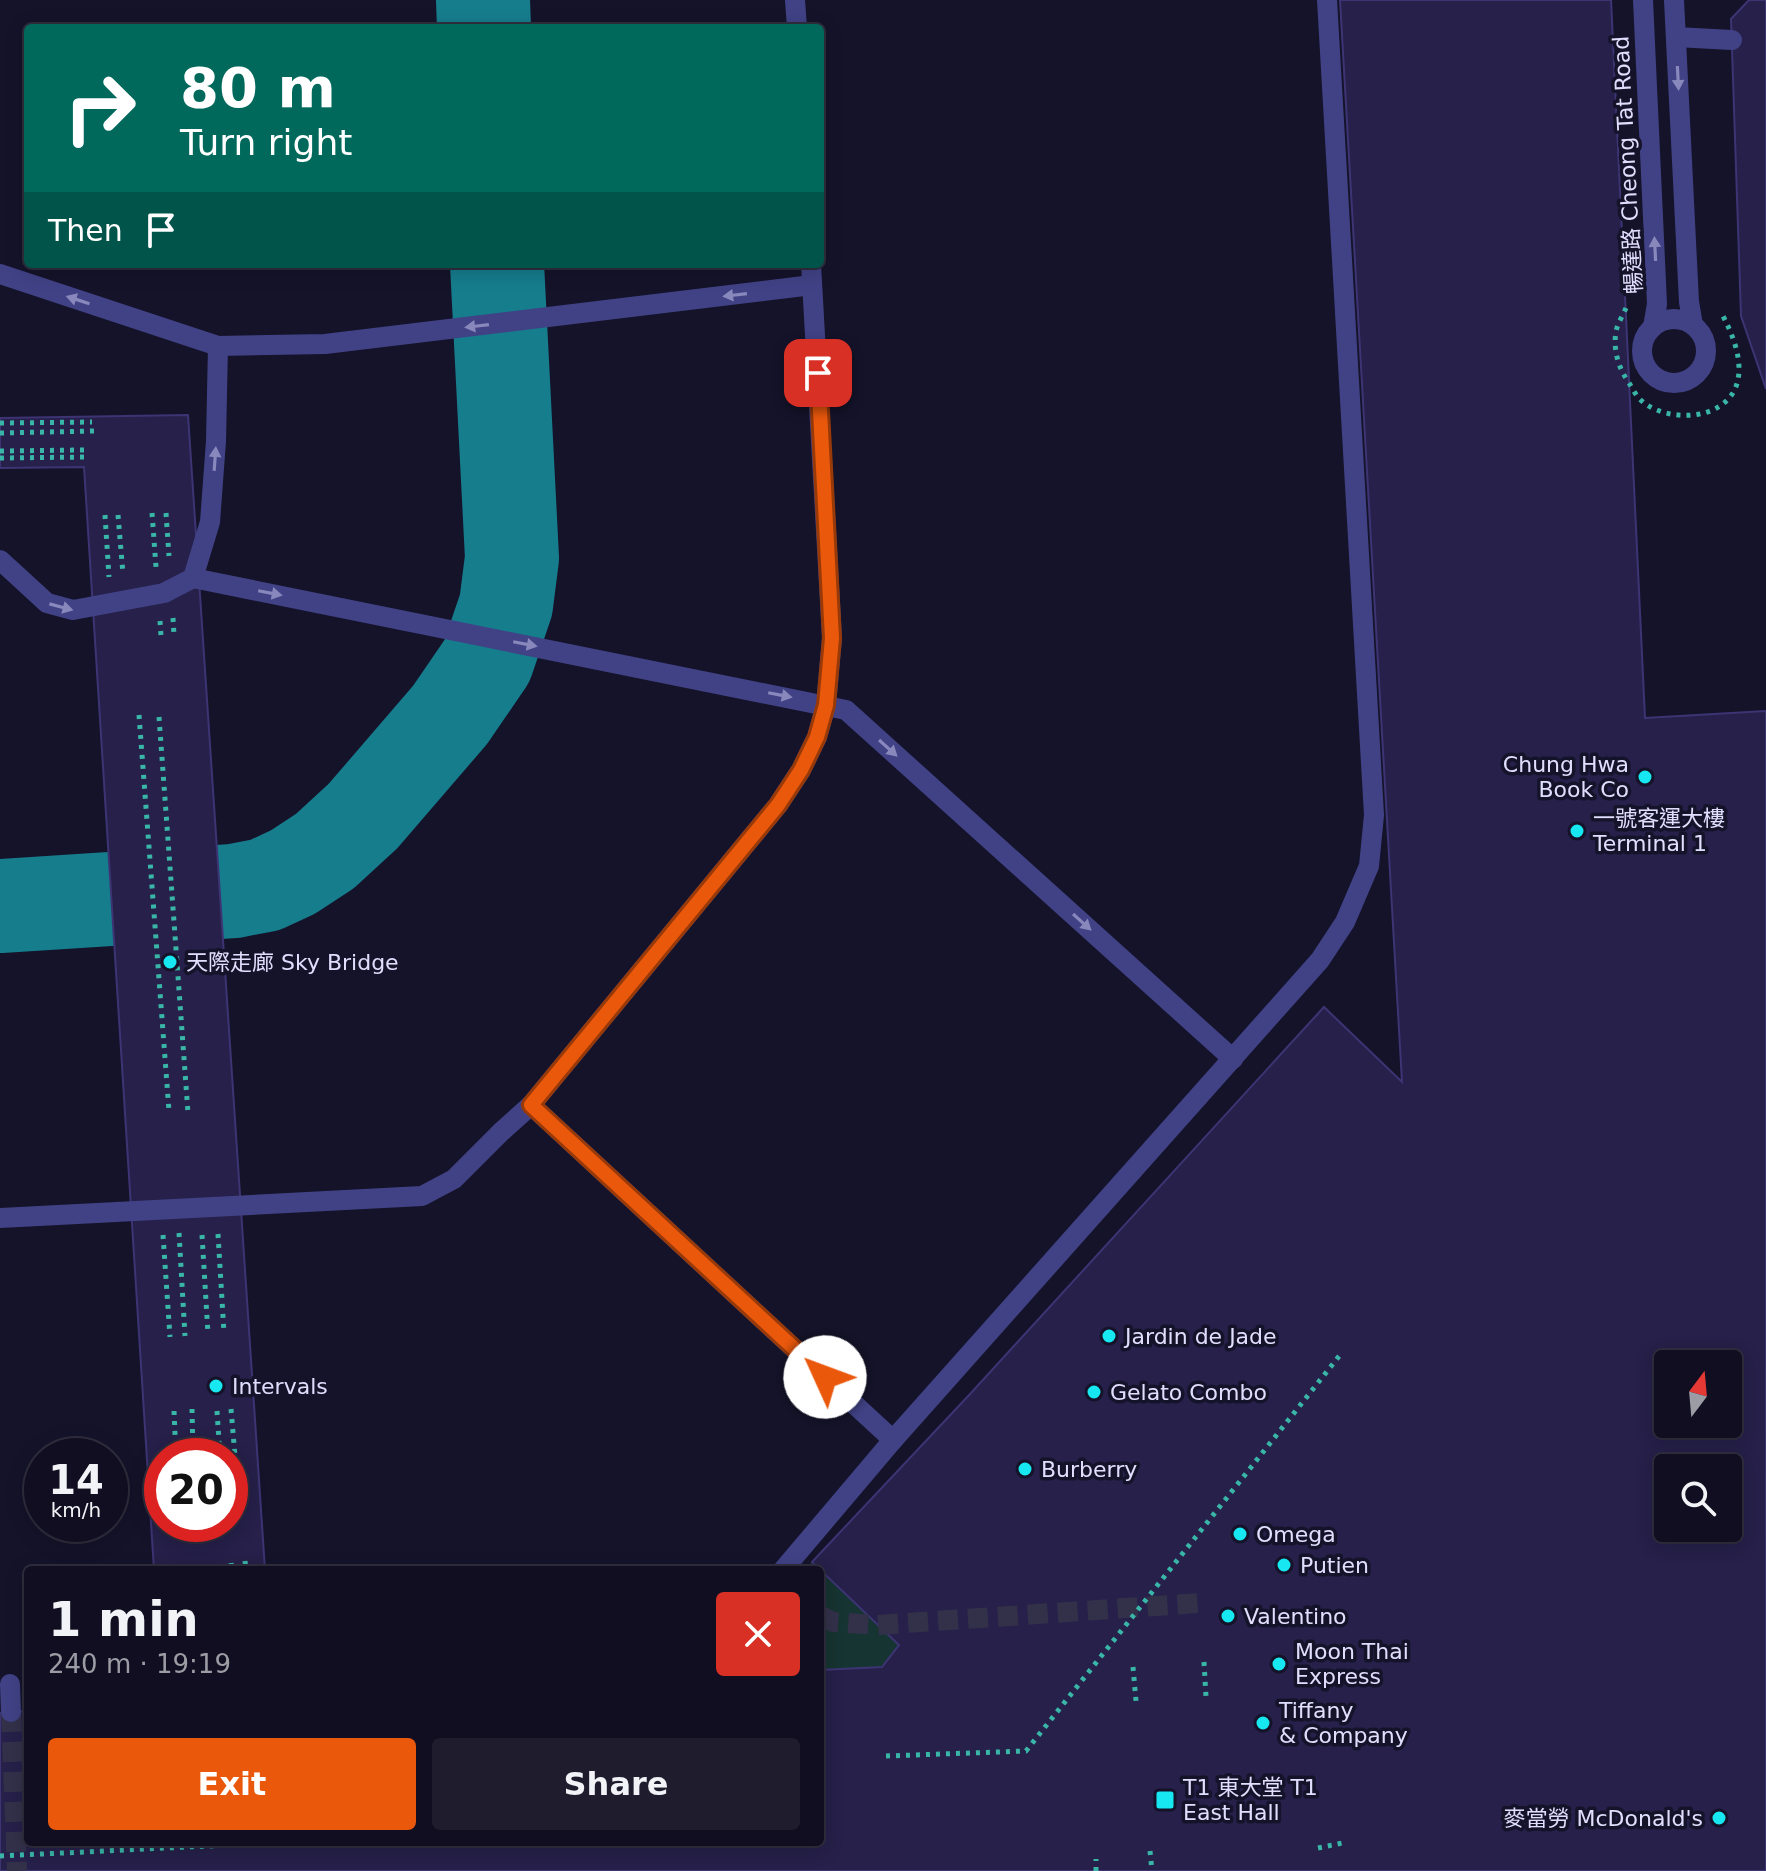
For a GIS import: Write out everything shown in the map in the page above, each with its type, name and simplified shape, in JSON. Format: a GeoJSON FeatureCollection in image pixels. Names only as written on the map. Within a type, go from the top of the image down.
{"type":"FeatureCollection","features":[{"type":"Feature","properties":{"kind":"street"},"geometry":{"type":"LineString","coordinates":[[795,0],[797,24]]}},
{"type":"Feature","properties":{"kind":"street"},"geometry":{"type":"LineString","coordinates":[[786,1566],[893,1440],[1320,960],[1355,902],[1369,866],[1374,815],[1327,0]]}},
{"type":"Feature","properties":{"kind":"street","name":"暢達路 Cheong Tat Road"},"geometry":{"type":"LineString","coordinates":[[1643,0],[1657,304],[1653,327]]}},
{"type":"Feature","properties":{"kind":"street","name":"暢達路 Cheong Tat Road"},"geometry":{"type":"LineString","coordinates":[[1674,0],[1689,302],[1693,325],[1705,341],[1705,361],[1693,377],[1674,383],[1654,376],[1642,357],[1646,335],[1653,327],[1674,319],[1693,325]]}},
{"type":"Feature","properties":{"kind":"street"},"geometry":{"type":"LineString","coordinates":[[1676,37],[1732,40]]}},
{"type":"Feature","properties":{"kind":"street"},"geometry":{"type":"LineString","coordinates":[[0,1218],[422,1196],[454,1179],[531,1105],[778,805],[812,748],[826,705],[832,638],[811,268]]}},
{"type":"Feature","properties":{"kind":"street"},"geometry":{"type":"LineString","coordinates":[[0,274],[218,346],[325,344],[812,285]]}},
{"type":"Feature","properties":{"kind":"street"},"geometry":{"type":"LineString","coordinates":[[193,578],[210,522],[218,346]]}},
{"type":"Feature","properties":{"kind":"street"},"geometry":{"type":"LineString","coordinates":[[0,560],[47,603],[73,610],[164,593],[193,578],[846,710],[1233,1059]]}},
{"type":"Feature","properties":{"kind":"street"},"geometry":{"type":"LineString","coordinates":[[531,1105],[893,1440]]}},
{"type":"Feature","properties":{"kind":"street"},"geometry":{"type":"LineString","coordinates":[[11,1712],[13,1684]]}},
{"type":"Feature","properties":{"kind":"path"},"geometry":{"type":"LineString","coordinates":[[0,423],[92,422]]}},
{"type":"Feature","properties":{"kind":"path"},"geometry":{"type":"LineString","coordinates":[[0,433],[94,431]]}},
{"type":"Feature","properties":{"kind":"path"},"geometry":{"type":"LineString","coordinates":[[0,451],[85,453],[0,458]]}},
{"type":"Feature","properties":{"kind":"path"},"geometry":{"type":"LineString","coordinates":[[139,715],[169,1111]]}},
{"type":"Feature","properties":{"kind":"path"},"geometry":{"type":"LineString","coordinates":[[159,717],[188,1113]]}},
{"type":"Feature","properties":{"kind":"path"},"geometry":{"type":"LineString","coordinates":[[217,1229],[224,1333]]}},
{"type":"Feature","properties":{"kind":"path"},"geometry":{"type":"LineString","coordinates":[[201,1231],[208,1334]]}},
{"type":"Feature","properties":{"kind":"path"},"geometry":{"type":"LineString","coordinates":[[179,1232],[185,1336]]}},
{"type":"Feature","properties":{"kind":"path"},"geometry":{"type":"LineString","coordinates":[[163,1234],[170,1337]]}},
{"type":"Feature","properties":{"kind":"path"},"geometry":{"type":"LineString","coordinates":[[886,1756],[1026,1751],[1340,1355]]}},
{"type":"Feature","properties":{"kind":"path"},"geometry":{"type":"LineString","coordinates":[[192,1409],[193,1438]]}},
{"type":"Feature","properties":{"kind":"path"},"geometry":{"type":"LineString","coordinates":[[231,1409],[233,1438]]}},
{"type":"Feature","properties":{"kind":"path"},"geometry":{"type":"LineString","coordinates":[[174,1411],[175,1438]]}},
{"type":"Feature","properties":{"kind":"path"},"geometry":{"type":"LineString","coordinates":[[217,1411],[219,1438]]}},
{"type":"Feature","properties":{"kind":"path"},"geometry":{"type":"LineString","coordinates":[[245,1561],[246,1566]]}},
{"type":"Feature","properties":{"kind":"path"},"geometry":{"type":"LineString","coordinates":[[1204,1662],[1206,1697]]}},
{"type":"Feature","properties":{"kind":"path"},"geometry":{"type":"LineString","coordinates":[[1133,1667],[1136,1701]]}},
{"type":"Feature","properties":{"kind":"path"},"geometry":{"type":"LineString","coordinates":[[1318,1848],[1347,1842]]}},
{"type":"Feature","properties":{"kind":"path"},"geometry":{"type":"LineString","coordinates":[[0,1856],[208,1846]]}},
{"type":"Feature","properties":{"kind":"path"},"geometry":{"type":"LineString","coordinates":[[1150,1851],[1152,1871]]}},
{"type":"Feature","properties":{"kind":"path"},"geometry":{"type":"LineString","coordinates":[[1096,1859],[1096,1871]]}},
{"type":"Feature","properties":{"kind":"green space"},"geometry":{"type":"Polygon","coordinates":[[[824,1573],[899,1645],[882,1667],[824,1670],[824,1573]]]}},
{"type":"Feature","properties":{"kind":"building","name":"一號客運大樓 Terminal 1"},"geometry":{"type":"Polygon","coordinates":[[[1340,0],[1611,0],[1645,718],[1766,711],[1766,1871],[0,1871],[0,1713],[24,1711],[24,1846],[824,1846],[824,1670],[882,1667],[899,1645],[824,1573],[824,1566],[816,1566],[812,1562],[1324,1007],[1402,1082],[1340,0]]]}},
{"type":"Feature","properties":{"kind":"building"},"geometry":{"type":"Polygon","coordinates":[[[1749,0],[1766,0],[1766,389],[1741,316],[1731,19],[1749,0]]]}},
{"type":"Feature","properties":{"kind":"building","name":"天際走廊 Sky Bridge"},"geometry":{"type":"Polygon","coordinates":[[[188,415],[265,1566],[154,1566],[152,1542],[248,1542],[248,1438],[146,1438],[84,467],[0,468],[0,418],[188,415]]]}},
{"type":"Feature","properties":{"kind":"taxiway"},"geometry":{"type":"LineString","coordinates":[[483,0],[484,24]]}},
{"type":"Feature","properties":{"kind":"taxiway"},"geometry":{"type":"LineString","coordinates":[[0,906],[234,891],[265,885],[293,872],[325,851],[363,816],[450,715],[487,661],[506,605],[512,558],[497,268]]}},
{"type":"Feature","properties":{"kind":"tunnel"},"geometry":{"type":"LineString","coordinates":[[824,1617],[833,1622],[877,1625],[1199,1603]]}},
{"type":"Feature","properties":{"kind":"tunnel"},"geometry":{"type":"LineString","coordinates":[[11,1712],[17,1871]]}},
{"type":"Feature","properties":{"kind":"place","name":"Chung Hwa Book Co"},"geometry":{"type":"Point","coordinates":[1645,777]}},
{"type":"Feature","properties":{"kind":"place","name":"一號客運大樓 Terminal 1"},"geometry":{"type":"Point","coordinates":[1577,831]}},
{"type":"Feature","properties":{"kind":"place","name":"天際走廊 Sky Bridge"},"geometry":{"type":"Point","coordinates":[170,962]}},
{"type":"Feature","properties":{"kind":"place","name":"Jardin de Jade"},"geometry":{"type":"Point","coordinates":[1109,1336]}},
{"type":"Feature","properties":{"kind":"place","name":"Intervals"},"geometry":{"type":"Point","coordinates":[216,1386]}},
{"type":"Feature","properties":{"kind":"place","name":"Gelato Combo"},"geometry":{"type":"Point","coordinates":[1094,1392]}},
{"type":"Feature","properties":{"kind":"place","name":"Burberry"},"geometry":{"type":"Point","coordinates":[1025,1469]}},
{"type":"Feature","properties":{"kind":"place","name":"Omega"},"geometry":{"type":"Point","coordinates":[1240,1534]}},
{"type":"Feature","properties":{"kind":"place","name":"Putien"},"geometry":{"type":"Point","coordinates":[1284,1565]}},
{"type":"Feature","properties":{"kind":"place","name":"Valentino"},"geometry":{"type":"Point","coordinates":[1228,1616]}},
{"type":"Feature","properties":{"kind":"place","name":"Moon Thai Express"},"geometry":{"type":"Point","coordinates":[1279,1664]}},
{"type":"Feature","properties":{"kind":"place","name":"Tiffany & Company"},"geometry":{"type":"Point","coordinates":[1263,1723]}},
{"type":"Feature","properties":{"kind":"place","name":"T1 東大堂 T1 East Hall"},"geometry":{"type":"Point","coordinates":[1165,1800]}},
{"type":"Feature","properties":{"kind":"place","name":"麥當勞 McDonald's"},"geometry":{"type":"Point","coordinates":[1719,1818]}},
{"type":"Feature","properties":{"kind":"route"},"geometry":{"type":"LineString","coordinates":[[818,373],[832,638],[826,705],[817,737],[801,770],[778,805],[531,1105],[825,1377]]}}]}
